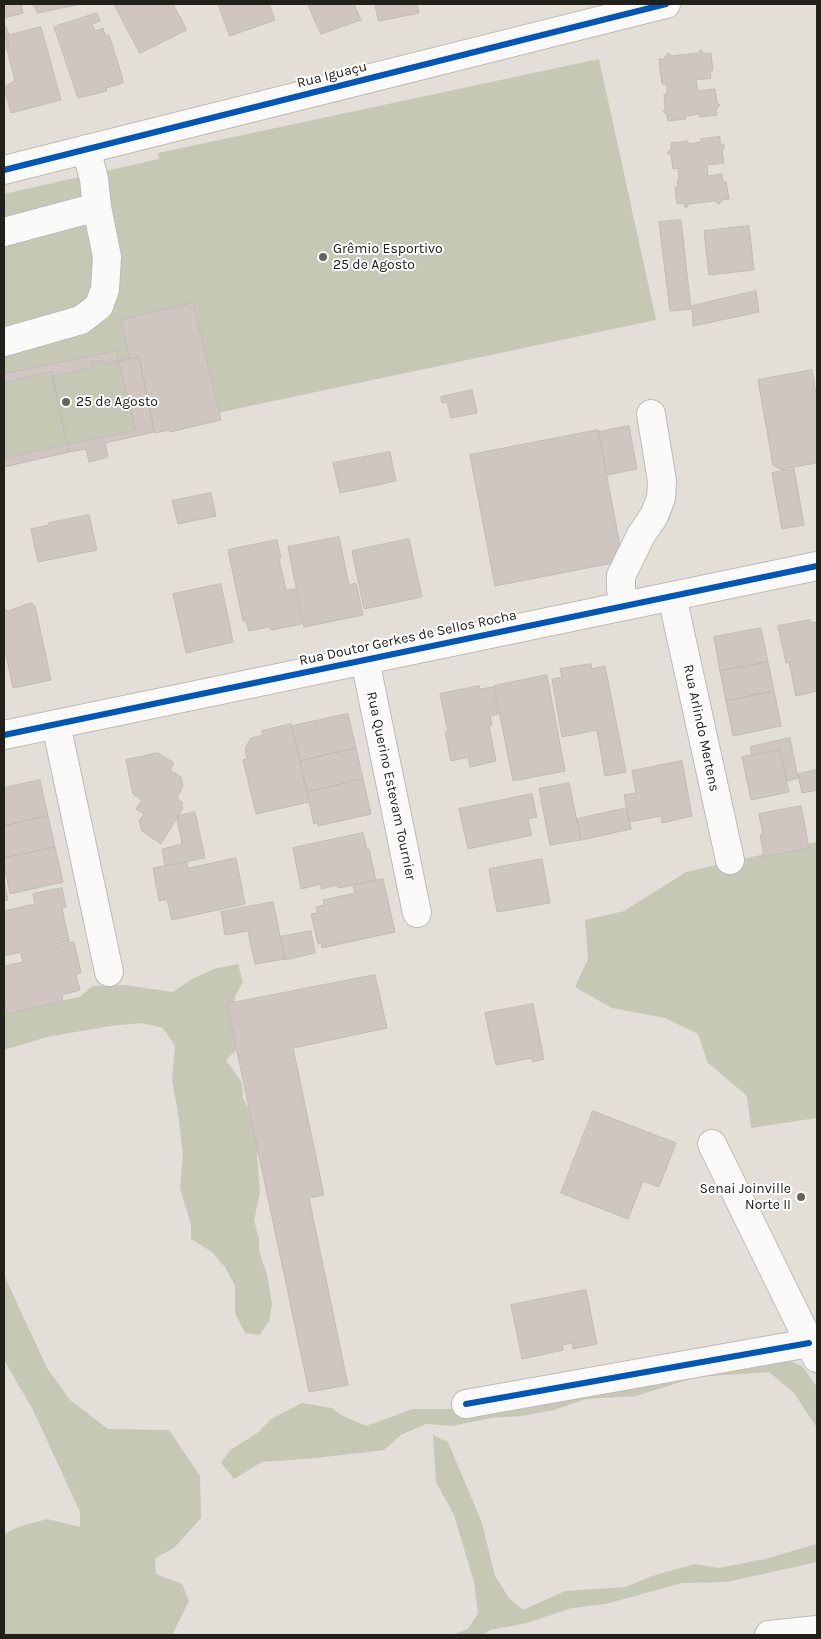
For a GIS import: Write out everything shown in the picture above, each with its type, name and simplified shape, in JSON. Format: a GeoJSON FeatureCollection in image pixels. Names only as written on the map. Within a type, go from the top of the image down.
{"type":"FeatureCollection","features":[{"type":"Feature","properties":{"kind":"street","name":"Rua Iguaçu"},"geometry":{"type":"LineString","coordinates":[[4,170],[666,4]]}},
{"type":"Feature","properties":{"kind":"street"},"geometry":{"type":"LineString","coordinates":[[4,342],[80,320],[99,306],[105,289],[107,257],[97,207],[94,179],[86,149]]}},
{"type":"Feature","properties":{"kind":"street"},"geometry":{"type":"LineString","coordinates":[[4,232],[97,207]]}},
{"type":"Feature","properties":{"kind":"street"},"geometry":{"type":"LineString","coordinates":[[624,606],[621,576],[641,535],[654,516],[661,498],[662,481],[651,414]]}},
{"type":"Feature","properties":{"kind":"street","name":"Rua Doutor Gerkes de Sellos Rocha"},"geometry":{"type":"LineString","coordinates":[[4,735],[817,566]]}},
{"type":"Feature","properties":{"kind":"street","name":"Rua Arlindo Mertens"},"geometry":{"type":"LineString","coordinates":[[672,596],[730,860]]}},
{"type":"Feature","properties":{"kind":"street","name":"Rua Querino Estevam Tournier"},"geometry":{"type":"LineString","coordinates":[[365,660],[417,913]]}},
{"type":"Feature","properties":{"kind":"street"},"geometry":{"type":"LineString","coordinates":[[56,724],[109,972]]}},
{"type":"Feature","properties":{"kind":"street"},"geometry":{"type":"LineString","coordinates":[[466,1404],[813,1351],[712,1144]]}},
{"type":"Feature","properties":{"kind":"street"},"geometry":{"type":"LineString","coordinates":[[768,1635],[813,1632]]}},
{"type":"Feature","properties":{"kind":"green space","name":"Grêmio Esportivo 25 de Agosto"},"geometry":{"type":"Polygon","coordinates":[[[599,59],[656,320],[4,458],[4,194],[159,159],[158,153],[599,59]]]}},
{"type":"Feature","properties":{"kind":"green space"},"geometry":{"type":"Polygon","coordinates":[[[817,842],[817,1118],[751,1128],[747,1096],[708,1063],[698,1034],[665,1018],[612,1008],[575,987],[588,959],[585,920],[624,911],[686,872],[817,842]]]}},
{"type":"Feature","properties":{"kind":"green space"},"geometry":{"type":"Polygon","coordinates":[[[238,964],[243,982],[235,996],[232,1014],[239,1031],[236,1050],[226,1060],[242,1083],[243,1098],[261,1137],[257,1156],[260,1193],[254,1220],[259,1240],[259,1251],[267,1274],[272,1304],[269,1322],[259,1335],[245,1333],[235,1313],[235,1286],[225,1267],[212,1252],[191,1239],[191,1225],[180,1188],[183,1155],[172,1080],[175,1046],[163,1028],[142,1023],[110,1026],[47,1037],[4,1050],[4,1012],[80,997],[92,986],[125,985],[173,992],[192,979],[214,969],[238,964]]]}},
{"type":"Feature","properties":{"kind":"green space"},"geometry":{"type":"Polygon","coordinates":[[[4,1275],[47,1368],[70,1400],[108,1429],[169,1430],[200,1476],[201,1518],[174,1548],[155,1558],[156,1574],[182,1584],[189,1601],[172,1635],[4,1635],[4,1534],[18,1527],[47,1519],[80,1527],[80,1512],[33,1410],[4,1360],[4,1275]]]}},
{"type":"Feature","properties":{"kind":"green space"},"geometry":{"type":"Polygon","coordinates":[[[774,1355],[802,1366],[817,1387],[817,1428],[794,1393],[769,1372],[697,1377],[636,1396],[586,1399],[554,1410],[522,1416],[491,1418],[452,1426],[426,1424],[401,1435],[384,1450],[262,1462],[234,1479],[221,1463],[230,1450],[256,1434],[271,1419],[302,1403],[332,1408],[341,1415],[366,1426],[413,1409],[460,1409],[774,1355]]]}},
{"type":"Feature","properties":{"kind":"green space"},"geometry":{"type":"Polygon","coordinates":[[[433,1435],[448,1442],[482,1523],[495,1576],[509,1598],[523,1610],[565,1591],[625,1587],[655,1575],[695,1564],[719,1568],[765,1559],[817,1544],[817,1562],[727,1582],[682,1583],[606,1604],[572,1608],[527,1623],[490,1630],[484,1635],[451,1635],[468,1629],[478,1613],[474,1582],[454,1515],[436,1482],[433,1435]]]}},
{"type":"Feature","properties":{"kind":"building"},"geometry":{"type":"Polygon","coordinates":[[[4,4],[21,4],[23,13],[4,18],[4,4]]]}},
{"type":"Feature","properties":{"kind":"building"},"geometry":{"type":"Polygon","coordinates":[[[33,4],[80,4],[38,13],[33,4]]]}},
{"type":"Feature","properties":{"kind":"building"},"geometry":{"type":"Polygon","coordinates":[[[114,4],[173,4],[187,30],[140,53],[114,4]]]}},
{"type":"Feature","properties":{"kind":"building"},"geometry":{"type":"Polygon","coordinates":[[[218,4],[269,4],[275,20],[230,36],[218,4]]]}},
{"type":"Feature","properties":{"kind":"building"},"geometry":{"type":"Polygon","coordinates":[[[308,4],[354,4],[361,20],[321,34],[308,4]]]}},
{"type":"Feature","properties":{"kind":"building"},"geometry":{"type":"Polygon","coordinates":[[[375,4],[417,4],[419,13],[379,21],[375,4]]]}},
{"type":"Feature","properties":{"kind":"building"},"geometry":{"type":"Polygon","coordinates":[[[97,13],[100,21],[92,24],[95,31],[103,28],[105,35],[109,35],[123,83],[106,88],[107,91],[78,98],[54,27],[97,13]]]}},
{"type":"Feature","properties":{"kind":"building"},"geometry":{"type":"Polygon","coordinates":[[[6,26],[9,35],[6,36],[9,46],[4,50],[4,27],[6,26]]]}},
{"type":"Feature","properties":{"kind":"building"},"geometry":{"type":"Polygon","coordinates":[[[41,27],[61,100],[11,113],[4,87],[15,81],[7,49],[9,46],[6,36],[41,27]]]}},
{"type":"Feature","properties":{"kind":"building"},"geometry":{"type":"Polygon","coordinates":[[[701,50],[705,54],[711,53],[713,70],[710,71],[711,78],[696,80],[698,91],[715,89],[717,103],[720,105],[716,110],[717,115],[700,117],[700,114],[685,116],[686,119],[668,121],[667,115],[663,111],[665,108],[664,94],[667,94],[667,84],[662,84],[659,59],[664,59],[668,53],[672,56],[698,53],[701,50]]]}},
{"type":"Feature","properties":{"kind":"building"},"geometry":{"type":"Polygon","coordinates":[[[720,137],[720,143],[725,146],[722,151],[724,163],[707,165],[708,176],[722,174],[723,181],[726,182],[729,199],[722,200],[719,204],[715,201],[689,204],[686,208],[683,203],[677,204],[675,187],[678,187],[678,168],[673,169],[671,155],[667,153],[671,149],[671,143],[688,141],[688,144],[701,142],[701,139],[720,137]]]}},
{"type":"Feature","properties":{"kind":"building"},"geometry":{"type":"Polygon","coordinates":[[[681,220],[691,309],[670,311],[659,222],[681,220]]]}},
{"type":"Feature","properties":{"kind":"building"},"geometry":{"type":"Polygon","coordinates":[[[749,226],[754,270],[709,275],[704,231],[749,226]]]}},
{"type":"Feature","properties":{"kind":"building"},"geometry":{"type":"Polygon","coordinates":[[[756,291],[759,312],[693,326],[692,306],[756,291]]]}},
{"type":"Feature","properties":{"kind":"building"},"geometry":{"type":"Polygon","coordinates":[[[193,303],[221,420],[170,432],[169,430],[155,433],[139,357],[130,359],[121,320],[193,303]]]}},
{"type":"Feature","properties":{"kind":"building","name":"25 de Agosto"},"geometry":{"type":"Polygon","coordinates":[[[116,351],[136,430],[4,458],[4,374],[116,351]]]}},
{"type":"Feature","properties":{"kind":"building"},"geometry":{"type":"Polygon","coordinates":[[[139,357],[154,432],[105,443],[108,457],[89,462],[86,449],[69,452],[52,376],[92,368],[91,363],[104,360],[105,364],[139,357]]]}},
{"type":"Feature","properties":{"kind":"building"},"geometry":{"type":"Polygon","coordinates":[[[812,370],[817,400],[817,463],[787,468],[783,471],[773,465],[758,380],[812,370]]]}},
{"type":"Feature","properties":{"kind":"building"},"geometry":{"type":"Polygon","coordinates":[[[52,372],[69,452],[4,467],[4,383],[52,372]]]}},
{"type":"Feature","properties":{"kind":"building"},"geometry":{"type":"Polygon","coordinates":[[[472,390],[477,413],[451,418],[447,402],[442,403],[441,397],[472,390]]]}},
{"type":"Feature","properties":{"kind":"building"},"geometry":{"type":"Polygon","coordinates":[[[629,426],[637,469],[607,475],[599,432],[629,426]]]}},
{"type":"Feature","properties":{"kind":"building"},"geometry":{"type":"Polygon","coordinates":[[[598,430],[623,561],[495,586],[470,455],[598,430]]]}},
{"type":"Feature","properties":{"kind":"building"},"geometry":{"type":"Polygon","coordinates":[[[390,452],[396,481],[340,493],[333,463],[390,452]]]}},
{"type":"Feature","properties":{"kind":"building"},"geometry":{"type":"Polygon","coordinates":[[[794,469],[804,525],[782,529],[772,473],[794,469]]]}},
{"type":"Feature","properties":{"kind":"building"},"geometry":{"type":"Polygon","coordinates":[[[211,493],[216,516],[178,524],[172,501],[211,493]]]}},
{"type":"Feature","properties":{"kind":"building"},"geometry":{"type":"Polygon","coordinates":[[[89,515],[97,550],[38,562],[31,529],[49,525],[49,523],[89,515]]]}},
{"type":"Feature","properties":{"kind":"building"},"geometry":{"type":"Polygon","coordinates":[[[339,537],[349,585],[356,583],[363,615],[304,627],[288,547],[339,537]]]}},
{"type":"Feature","properties":{"kind":"building"},"geometry":{"type":"Polygon","coordinates":[[[409,539],[422,597],[364,609],[352,551],[409,539]]]}},
{"type":"Feature","properties":{"kind":"building"},"geometry":{"type":"Polygon","coordinates":[[[277,540],[286,590],[295,589],[302,624],[272,630],[268,627],[249,631],[246,621],[243,621],[228,550],[277,540]]]}},
{"type":"Feature","properties":{"kind":"building"},"geometry":{"type":"Polygon","coordinates":[[[221,584],[233,642],[186,653],[173,594],[221,584]]]}},
{"type":"Feature","properties":{"kind":"building"},"geometry":{"type":"Polygon","coordinates":[[[31,603],[35,606],[51,680],[13,688],[4,645],[4,609],[8,611],[31,603]]]}},
{"type":"Feature","properties":{"kind":"building"},"geometry":{"type":"Polygon","coordinates":[[[810,620],[811,623],[817,622],[817,691],[796,696],[789,662],[786,663],[778,626],[810,620]]]}},
{"type":"Feature","properties":{"kind":"building"},"geometry":{"type":"Polygon","coordinates":[[[761,628],[768,662],[720,671],[714,637],[761,628]]]}},
{"type":"Feature","properties":{"kind":"building"},"geometry":{"type":"Polygon","coordinates":[[[768,662],[774,691],[726,701],[720,671],[768,662]]]}},
{"type":"Feature","properties":{"kind":"building"},"geometry":{"type":"Polygon","coordinates":[[[591,664],[592,669],[605,666],[626,772],[605,776],[597,730],[562,737],[552,679],[562,677],[560,669],[591,664]]]}},
{"type":"Feature","properties":{"kind":"building"},"geometry":{"type":"Polygon","coordinates":[[[547,675],[565,771],[513,781],[494,686],[547,675]]]}},
{"type":"Feature","properties":{"kind":"building"},"geometry":{"type":"Polygon","coordinates":[[[479,686],[480,689],[493,687],[498,714],[490,716],[492,725],[489,726],[496,761],[470,767],[468,757],[451,761],[445,732],[448,732],[440,694],[479,686]]]}},
{"type":"Feature","properties":{"kind":"building"},"geometry":{"type":"Polygon","coordinates":[[[774,691],[781,726],[733,736],[726,701],[774,691]]]}},
{"type":"Feature","properties":{"kind":"building"},"geometry":{"type":"Polygon","coordinates":[[[348,714],[356,748],[300,761],[292,726],[348,714]]]}},
{"type":"Feature","properties":{"kind":"building"},"geometry":{"type":"Polygon","coordinates":[[[291,724],[309,802],[256,814],[243,760],[247,759],[245,748],[251,738],[263,735],[262,731],[291,724]]]}},
{"type":"Feature","properties":{"kind":"building"},"geometry":{"type":"Polygon","coordinates":[[[790,738],[798,778],[787,781],[780,750],[752,756],[750,747],[790,738]]]}},
{"type":"Feature","properties":{"kind":"building"},"geometry":{"type":"Polygon","coordinates":[[[356,748],[363,779],[307,792],[300,761],[356,748]]]}},
{"type":"Feature","properties":{"kind":"building"},"geometry":{"type":"Polygon","coordinates":[[[780,750],[789,792],[751,800],[742,757],[780,750]]]}},
{"type":"Feature","properties":{"kind":"building"},"geometry":{"type":"Polygon","coordinates":[[[158,753],[174,763],[170,770],[181,777],[183,786],[177,798],[183,803],[181,806],[183,808],[161,844],[142,831],[139,821],[144,814],[136,809],[142,800],[133,794],[126,760],[158,753]]]}},
{"type":"Feature","properties":{"kind":"building"},"geometry":{"type":"Polygon","coordinates":[[[682,761],[692,816],[662,823],[661,816],[629,822],[624,795],[636,793],[632,771],[682,761]]]}},
{"type":"Feature","properties":{"kind":"building"},"geometry":{"type":"Polygon","coordinates":[[[817,770],[817,790],[802,793],[798,774],[817,770]]]}},
{"type":"Feature","properties":{"kind":"building"},"geometry":{"type":"Polygon","coordinates":[[[363,779],[371,814],[318,826],[317,823],[314,824],[307,792],[363,779]]]}},
{"type":"Feature","properties":{"kind":"building"},"geometry":{"type":"Polygon","coordinates":[[[40,780],[48,816],[4,826],[4,788],[40,780]]]}},
{"type":"Feature","properties":{"kind":"building"},"geometry":{"type":"Polygon","coordinates":[[[569,783],[581,840],[550,845],[539,789],[569,783]]]}},
{"type":"Feature","properties":{"kind":"building"},"geometry":{"type":"Polygon","coordinates":[[[532,794],[537,817],[528,819],[532,835],[468,849],[459,809],[532,794]]]}},
{"type":"Feature","properties":{"kind":"building"},"geometry":{"type":"Polygon","coordinates":[[[801,806],[809,848],[764,857],[760,835],[763,834],[759,814],[801,806]]]}},
{"type":"Feature","properties":{"kind":"building"},"geometry":{"type":"Polygon","coordinates":[[[627,808],[631,829],[581,840],[577,819],[627,808]]]}},
{"type":"Feature","properties":{"kind":"building"},"geometry":{"type":"Polygon","coordinates":[[[195,812],[205,858],[165,866],[162,849],[182,844],[178,816],[195,812]]]}},
{"type":"Feature","properties":{"kind":"building"},"geometry":{"type":"Polygon","coordinates":[[[48,816],[55,847],[4,858],[4,826],[48,816]]]}},
{"type":"Feature","properties":{"kind":"building"},"geometry":{"type":"Polygon","coordinates":[[[363,833],[367,850],[369,849],[376,881],[338,888],[337,885],[321,889],[321,884],[301,889],[293,848],[363,833]]]}},
{"type":"Feature","properties":{"kind":"building"},"geometry":{"type":"Polygon","coordinates":[[[55,847],[63,882],[10,894],[4,858],[55,847]]]}},
{"type":"Feature","properties":{"kind":"building"},"geometry":{"type":"Polygon","coordinates":[[[236,858],[245,904],[172,920],[167,899],[159,901],[153,868],[187,862],[188,868],[236,858]]]}},
{"type":"Feature","properties":{"kind":"building"},"geometry":{"type":"Polygon","coordinates":[[[542,859],[550,903],[497,912],[489,869],[542,859]]]}},
{"type":"Feature","properties":{"kind":"building"},"geometry":{"type":"Polygon","coordinates":[[[383,879],[395,932],[322,948],[321,943],[318,944],[311,914],[317,913],[316,907],[324,905],[323,900],[355,893],[353,885],[383,879]]]}},
{"type":"Feature","properties":{"kind":"building"},"geometry":{"type":"Polygon","coordinates":[[[4,880],[8,900],[4,901],[4,880]]]}},
{"type":"Feature","properties":{"kind":"building"},"geometry":{"type":"Polygon","coordinates":[[[62,888],[66,907],[62,908],[69,941],[4,956],[4,911],[35,904],[33,894],[62,888]]]}},
{"type":"Feature","properties":{"kind":"building"},"geometry":{"type":"Polygon","coordinates":[[[273,902],[285,959],[255,964],[248,931],[225,935],[221,912],[273,902]]]}},
{"type":"Feature","properties":{"kind":"building"},"geometry":{"type":"Polygon","coordinates":[[[311,931],[315,953],[285,960],[280,937],[311,931]]]}},
{"type":"Feature","properties":{"kind":"building"},"geometry":{"type":"Polygon","coordinates":[[[74,942],[81,973],[76,974],[80,990],[62,995],[63,1001],[7,1014],[4,1001],[4,966],[23,962],[21,954],[74,942]]]}},
{"type":"Feature","properties":{"kind":"building"},"geometry":{"type":"Polygon","coordinates":[[[375,975],[387,1028],[293,1048],[324,1195],[309,1198],[348,1385],[309,1392],[227,1004],[375,975]]]}},
{"type":"Feature","properties":{"kind":"building"},"geometry":{"type":"Polygon","coordinates":[[[533,1004],[544,1059],[532,1062],[532,1058],[496,1065],[485,1013],[533,1004]]]}},
{"type":"Feature","properties":{"kind":"building"},"geometry":{"type":"Polygon","coordinates":[[[593,1111],[676,1143],[659,1187],[643,1181],[628,1219],[561,1193],[593,1111]]]}},
{"type":"Feature","properties":{"kind":"building"},"geometry":{"type":"Polygon","coordinates":[[[586,1290],[597,1344],[573,1349],[572,1343],[562,1345],[563,1350],[522,1359],[511,1305],[586,1290]]]}},
{"type":"Feature","properties":{"kind":"cycle path"},"geometry":{"type":"LineString","coordinates":[[4,170],[666,4]]}},
{"type":"Feature","properties":{"kind":"cycle path"},"geometry":{"type":"LineString","coordinates":[[4,735],[817,566]]}},
{"type":"Feature","properties":{"kind":"cycle path"},"geometry":{"type":"LineString","coordinates":[[466,1404],[809,1343]]}},
{"type":"Feature","properties":{"kind":"place","name":"Grêmio Esportivo 25 de Agosto"},"geometry":{"type":"Point","coordinates":[323,257]}},
{"type":"Feature","properties":{"kind":"place","name":"25 de Agosto"},"geometry":{"type":"Point","coordinates":[66,402]}},
{"type":"Feature","properties":{"kind":"place","name":"Senai Joinville Norte II"},"geometry":{"type":"Point","coordinates":[801,1197]}}]}
